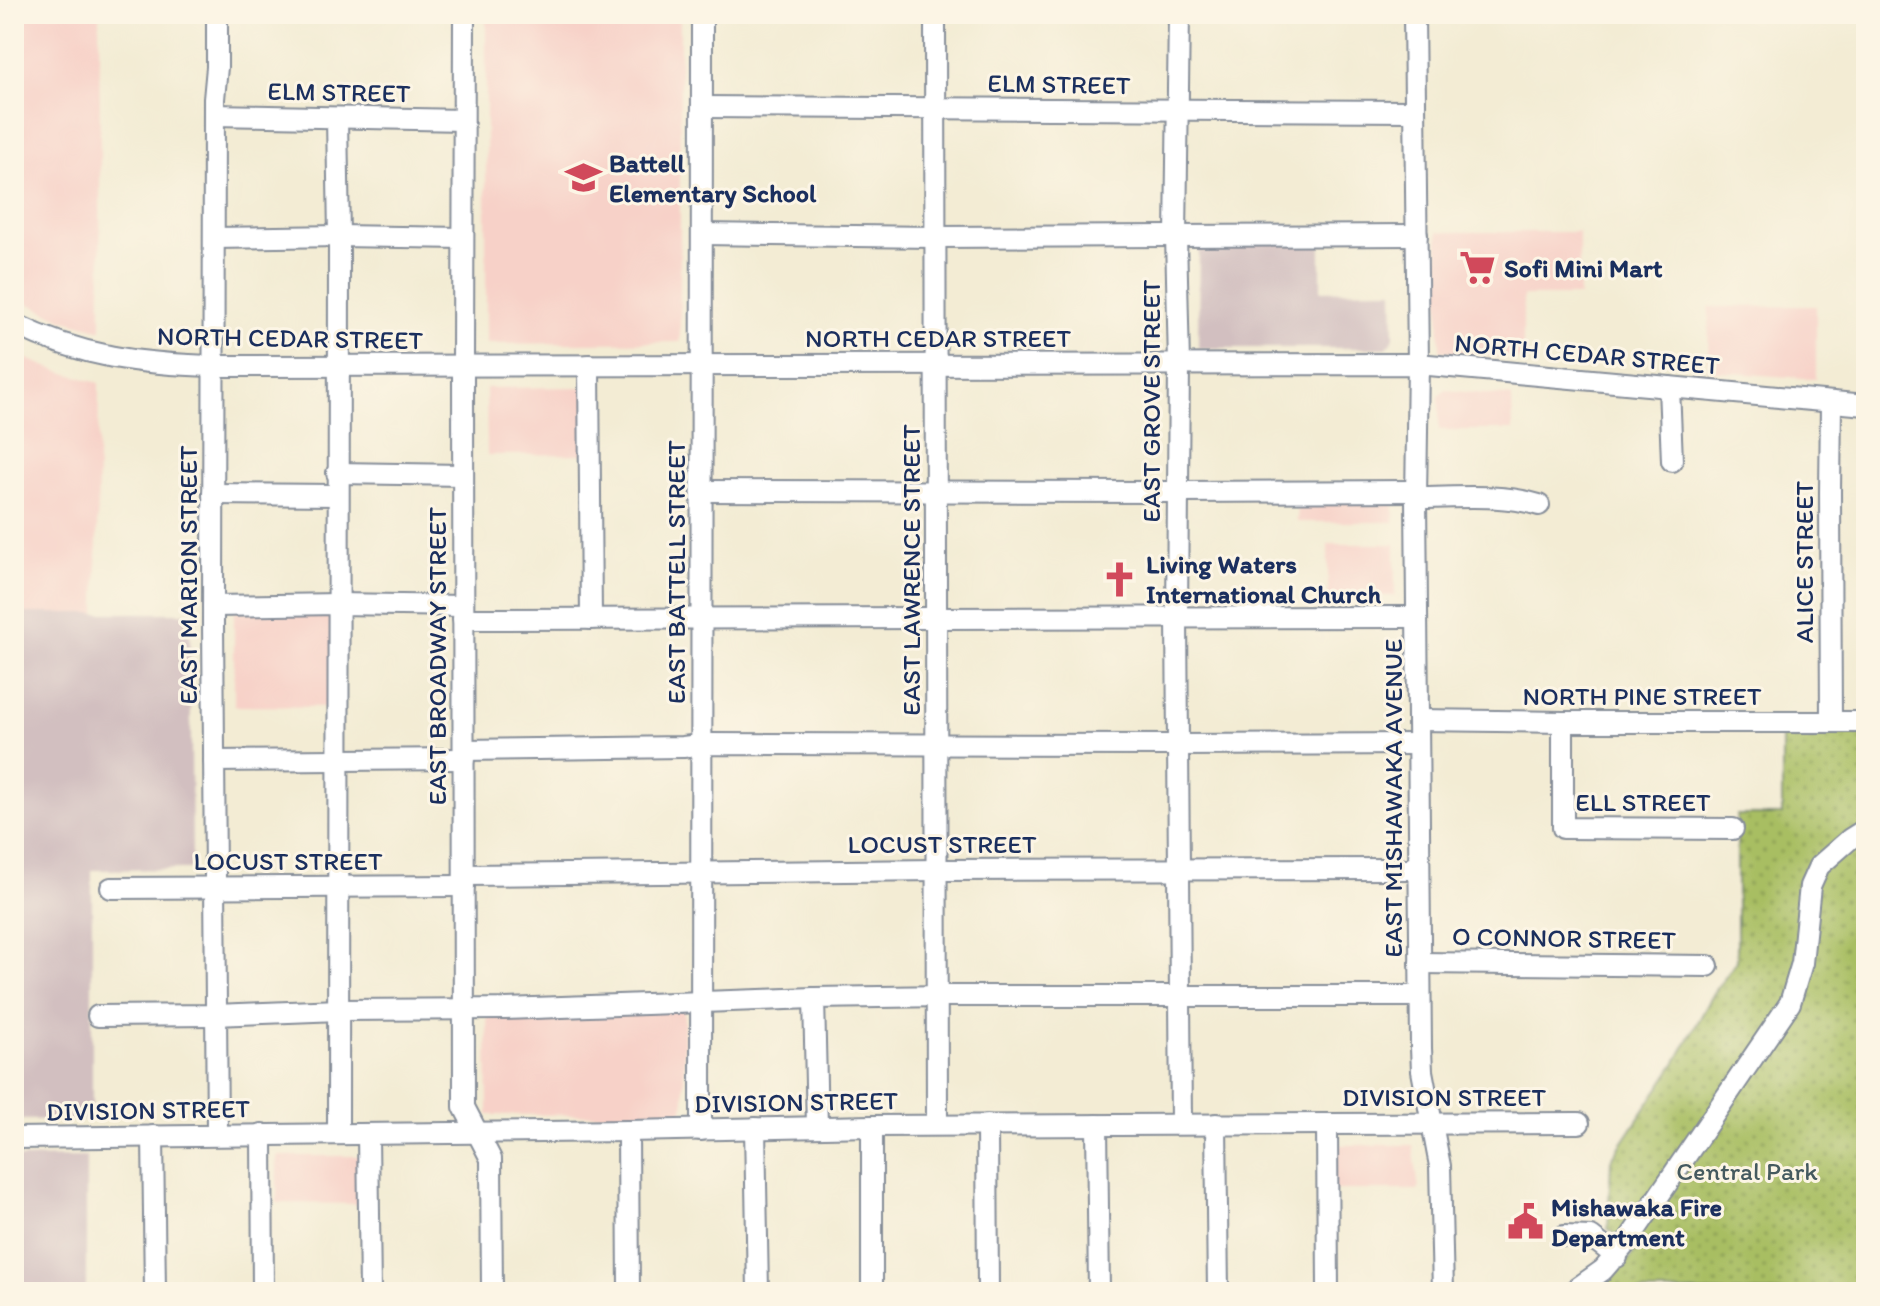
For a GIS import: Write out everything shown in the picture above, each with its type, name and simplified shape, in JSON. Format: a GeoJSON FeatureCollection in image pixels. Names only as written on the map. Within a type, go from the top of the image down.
{"type":"FeatureCollection","features":[{"type":"Feature","properties":{"kind":"street","name":"EAST MARION STREET"},"geometry":{"type":"LineString","coordinates":[[217,14],[213,494],[217,1135]]}},
{"type":"Feature","properties":{"kind":"street","name":"EAST BROADWAY STREET"},"geometry":{"type":"LineString","coordinates":[[464,14],[464,1107],[491,1159],[492,1292]]}},
{"type":"Feature","properties":{"kind":"street","name":"EAST BATTELL STREET"},"geometry":{"type":"LineString","coordinates":[[701,1130],[702,14]]}},
{"type":"Feature","properties":{"kind":"street","name":"EAST LAWRENCE STREET"},"geometry":{"type":"LineString","coordinates":[[935,14],[937,1125]]}},
{"type":"Feature","properties":{"kind":"street","name":"EAST GROVE STREET"},"geometry":{"type":"LineString","coordinates":[[1179,14],[1176,236],[1181,1124]]}},
{"type":"Feature","properties":{"kind":"street","name":"EAST MISHAWAKA AVENUE"},"geometry":{"type":"LineString","coordinates":[[1414,14],[1420,996],[1422,1071],[1441,1181],[1443,1292]]}},
{"type":"Feature","properties":{"kind":"street","name":"ELM STREET"},"geometry":{"type":"LineString","coordinates":[[702,107],[1415,111]]}},
{"type":"Feature","properties":{"kind":"street","name":"ELM STREET"},"geometry":{"type":"LineString","coordinates":[[214,115],[463,120]]}},
{"type":"Feature","properties":{"kind":"street"},"geometry":{"type":"LineString","coordinates":[[337,118],[338,1134]]}},
{"type":"Feature","properties":{"kind":"street"},"geometry":{"type":"LineString","coordinates":[[702,234],[935,237],[1417,235]]}},
{"type":"Feature","properties":{"kind":"street"},"geometry":{"type":"LineString","coordinates":[[214,238],[463,238]]}},
{"type":"Feature","properties":{"kind":"street","name":"NORTH CEDAR STREET"},"geometry":{"type":"LineString","coordinates":[[14,324],[76,349],[168,365],[1418,364],[1866,405]]}},
{"type":"Feature","properties":{"kind":"street"},"geometry":{"type":"LineString","coordinates":[[589,365],[591,619]]}},
{"type":"Feature","properties":{"kind":"street"},"geometry":{"type":"LineString","coordinates":[[1669,387],[1672,461]]}},
{"type":"Feature","properties":{"kind":"street","name":"ALICE STREET"},"geometry":{"type":"LineString","coordinates":[[1831,403],[1831,722]]}},
{"type":"Feature","properties":{"kind":"street"},"geometry":{"type":"LineString","coordinates":[[337,473],[463,475]]}},
{"type":"Feature","properties":{"kind":"street"},"geometry":{"type":"LineString","coordinates":[[702,491],[1416,494],[1488,497],[1539,505]]}},
{"type":"Feature","properties":{"kind":"street"},"geometry":{"type":"LineString","coordinates":[[213,494],[338,495]]}},
{"type":"Feature","properties":{"kind":"street"},"geometry":{"type":"LineString","coordinates":[[213,606],[338,604],[591,619],[1417,617]]}},
{"type":"Feature","properties":{"kind":"street","name":"NORTH PINE STREET"},"geometry":{"type":"LineString","coordinates":[[1418,720],[1866,722]]}},
{"type":"Feature","properties":{"kind":"street","name":"ELL STREET"},"geometry":{"type":"LineString","coordinates":[[1563,722],[1563,828],[1733,829]]}},
{"type":"Feature","properties":{"kind":"street"},"geometry":{"type":"LineString","coordinates":[[214,761],[702,744],[1418,744]]}},
{"type":"Feature","properties":{"kind":"street"},"geometry":{"type":"LineString","coordinates":[[1572,1292],[1617,1257],[1790,1003],[1802,963],[1810,886],[1819,866],[1866,829]]}},
{"type":"Feature","properties":{"kind":"street","name":"LOCUST STREET"},"geometry":{"type":"LineString","coordinates":[[111,888],[338,887],[702,872],[1419,869]]}},
{"type":"Feature","properties":{"kind":"street","name":"O CONNOR STREET"},"geometry":{"type":"LineString","coordinates":[[1420,963],[1708,966]]}},
{"type":"Feature","properties":{"kind":"street"},"geometry":{"type":"LineString","coordinates":[[98,1016],[464,1010],[814,998],[1420,996]]}},
{"type":"Feature","properties":{"kind":"street"},"geometry":{"type":"LineString","coordinates":[[814,998],[817,1127]]}},
{"type":"Feature","properties":{"kind":"street","name":"DIVISION STREET"},"geometry":{"type":"LineString","coordinates":[[14,1138],[937,1125],[1579,1123]]}},
{"type":"Feature","properties":{"kind":"street"},"geometry":{"type":"LineString","coordinates":[[1216,1124],[1218,1292]]}},
{"type":"Feature","properties":{"kind":"street"},"geometry":{"type":"LineString","coordinates":[[1327,1124],[1328,1292]]}},
{"type":"Feature","properties":{"kind":"street"},"geometry":{"type":"LineString","coordinates":[[987,1125],[988,1292]]}},
{"type":"Feature","properties":{"kind":"street"},"geometry":{"type":"LineString","coordinates":[[1097,1125],[1099,1292]]}},
{"type":"Feature","properties":{"kind":"street"},"geometry":{"type":"LineString","coordinates":[[872,1126],[872,1292]]}},
{"type":"Feature","properties":{"kind":"street"},"geometry":{"type":"LineString","coordinates":[[755,1128],[758,1292]]}},
{"type":"Feature","properties":{"kind":"street"},"geometry":{"type":"LineString","coordinates":[[628,1131],[629,1292]]}},
{"type":"Feature","properties":{"kind":"street"},"geometry":{"type":"LineString","coordinates":[[262,1134],[263,1292]]}},
{"type":"Feature","properties":{"kind":"street"},"geometry":{"type":"LineString","coordinates":[[368,1134],[370,1292]]}},
{"type":"Feature","properties":{"kind":"street"},"geometry":{"type":"LineString","coordinates":[[153,1136],[155,1292]]}},
{"type":"Feature","properties":{"kind":"street"},"geometry":{"type":"LineString","coordinates":[[1564,1236],[1591,1237],[1617,1257]]}},
{"type":"Feature","properties":{"kind":"shaded area"},"geometry":{"type":"Polygon","coordinates":[[[14,14],[99,14],[101,330],[62,319],[14,297],[14,14]]]}},
{"type":"Feature","properties":{"kind":"shaded area","name":"Battell Elementary School"},"geometry":{"type":"Polygon","coordinates":[[[486,14],[680,14],[680,342],[486,344],[486,14]]]}},
{"type":"Feature","properties":{"kind":"shaded area"},"geometry":{"type":"Polygon","coordinates":[[[1438,232],[1579,232],[1579,296],[1523,296],[1523,359],[1440,351],[1438,232]]]}},
{"type":"Feature","properties":{"kind":"shaded area"},"geometry":{"type":"Polygon","coordinates":[[[1199,240],[1321,241],[1321,291],[1393,290],[1394,337],[1387,348],[1198,348],[1199,240]]]}},
{"type":"Feature","properties":{"kind":"shaded area"},"geometry":{"type":"Polygon","coordinates":[[[1816,306],[1816,379],[1708,371],[1709,307],[1816,306]]]}},
{"type":"Feature","properties":{"kind":"shaded area"},"geometry":{"type":"Polygon","coordinates":[[[14,354],[99,383],[96,613],[14,613],[14,354]]]}},
{"type":"Feature","properties":{"kind":"shaded area"},"geometry":{"type":"Polygon","coordinates":[[[586,387],[585,454],[487,455],[486,388],[586,387]]]}},
{"type":"Feature","properties":{"kind":"shaded area"},"geometry":{"type":"Polygon","coordinates":[[[1446,390],[1512,397],[1513,430],[1439,430],[1439,397],[1446,390]]]}},
{"type":"Feature","properties":{"kind":"shaded area"},"geometry":{"type":"Polygon","coordinates":[[[1298,496],[1394,496],[1394,522],[1297,522],[1298,496]]]}},
{"type":"Feature","properties":{"kind":"shaded area"},"geometry":{"type":"Polygon","coordinates":[[[1328,544],[1395,544],[1395,596],[1328,596],[1328,544]]]}},
{"type":"Feature","properties":{"kind":"shaded area"},"geometry":{"type":"Polygon","coordinates":[[[334,610],[334,707],[234,706],[234,612],[334,610]]]}},
{"type":"Feature","properties":{"kind":"shaded area"},"geometry":{"type":"Polygon","coordinates":[[[14,613],[190,613],[192,869],[92,870],[92,1119],[14,1120],[14,613]]]}},
{"type":"Feature","properties":{"kind":"shaded area"},"geometry":{"type":"Polygon","coordinates":[[[684,1008],[684,1106],[677,1114],[488,1115],[487,1013],[684,1008]]]}},
{"type":"Feature","properties":{"kind":"shaded area"},"geometry":{"type":"Polygon","coordinates":[[[1329,1145],[1413,1145],[1419,1190],[1330,1190],[1329,1145]]]}},
{"type":"Feature","properties":{"kind":"shaded area"},"geometry":{"type":"Polygon","coordinates":[[[277,1156],[365,1156],[365,1204],[277,1203],[277,1156]]]}},
{"type":"Feature","properties":{"kind":"shaded area"},"geometry":{"type":"Polygon","coordinates":[[[86,1157],[86,1292],[14,1292],[14,1158],[86,1157]]]}},
{"type":"Feature","properties":{"kind":"green space","name":"Central Park"},"geometry":{"type":"Polygon","coordinates":[[[1782,734],[1866,734],[1866,1292],[1595,1292],[1619,1271],[1637,1249],[1608,1229],[1611,1160],[1676,1062],[1714,993],[1737,961],[1737,815],[1782,815],[1782,734]]]}},
{"type":"Feature","properties":{"kind":"place","name":"Battell Elementary School"},"geometry":{"type":"Point","coordinates":[583,178]}},
{"type":"Feature","properties":{"kind":"place","name":"Sofi Mini Mart"},"geometry":{"type":"Point","coordinates":[1478,268]}},
{"type":"Feature","properties":{"kind":"place","name":"Living Waters International Church"},"geometry":{"type":"Point","coordinates":[1120,579]}},
{"type":"Feature","properties":{"kind":"place","name":"Mishawaka Fire Department"},"geometry":{"type":"Point","coordinates":[1525,1222]}}]}
